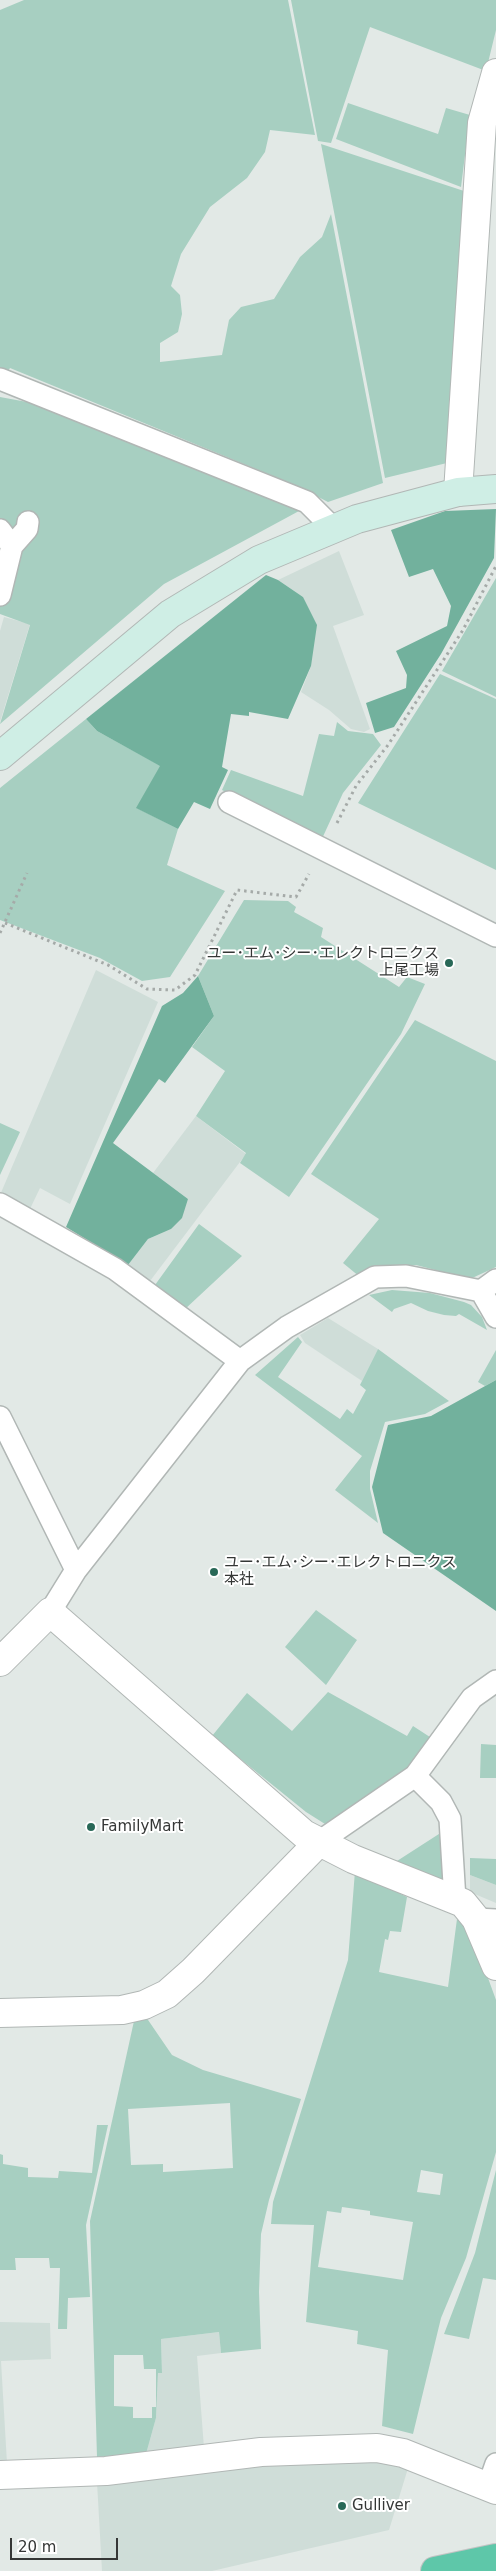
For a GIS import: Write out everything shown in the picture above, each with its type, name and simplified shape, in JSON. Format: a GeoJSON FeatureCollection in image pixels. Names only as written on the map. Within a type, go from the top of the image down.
{"type":"FeatureCollection","features":[{"type":"Feature","properties":{"kind":"highway"},"geometry":{"type":"LineString","coordinates":[[435,2571],[496,2558]]}},
{"type":"Feature","properties":{"kind":"street"},"geometry":{"type":"LineString","coordinates":[[458,492],[482,123],[496,73]]}},
{"type":"Feature","properties":{"kind":"street"},"geometry":{"type":"LineString","coordinates":[[0,756],[170,614],[259,560],[357,519],[458,492],[496,490]]}},
{"type":"Feature","properties":{"kind":"street"},"geometry":{"type":"LineString","coordinates":[[0,1662],[50,1612],[304,1834],[353,1859],[463,1902],[486,1920],[496,1966]]}},
{"type":"Feature","properties":{"kind":"street"},"geometry":{"type":"LineString","coordinates":[[0,2013],[122,2010],[144,2005],[167,1994],[193,1971],[320,1842]]}},
{"type":"Feature","properties":{"kind":"street"},"geometry":{"type":"LineString","coordinates":[[0,2475],[106,2471],[261,2452],[377,2448],[404,2453],[494,2480]]}},
{"type":"Feature","properties":{"kind":"lane"},"geometry":{"type":"LineString","coordinates":[[0,379],[307,502],[334,529]]}},
{"type":"Feature","properties":{"kind":"lane"},"geometry":{"type":"LineString","coordinates":[[0,595],[6,538],[27,529],[28,522]]}},
{"type":"Feature","properties":{"kind":"lane"},"geometry":{"type":"LineString","coordinates":[[229,802],[496,936]]}},
{"type":"Feature","properties":{"kind":"lane"},"geometry":{"type":"LineString","coordinates":[[0,1204],[115,1269],[240,1361]]}},
{"type":"Feature","properties":{"kind":"lane"},"geometry":{"type":"LineString","coordinates":[[50,1612],[76,1570],[240,1361],[287,1327],[375,1276],[406,1276],[488,1285],[496,1317]]}},
{"type":"Feature","properties":{"kind":"lane"},"geometry":{"type":"LineString","coordinates":[[0,1417],[76,1570]]}},
{"type":"Feature","properties":{"kind":"lane"},"geometry":{"type":"LineString","coordinates":[[320,1842],[415,1776],[472,1698],[496,1681]]}},
{"type":"Feature","properties":{"kind":"lane"},"geometry":{"type":"LineString","coordinates":[[415,1776],[441,1802],[450,1819],[456,1900]]}},
{"type":"Feature","properties":{"kind":"path"},"geometry":{"type":"LineString","coordinates":[[5,923],[108,965],[147,989],[175,990],[195,975],[237,890],[296,897],[324,849],[356,786],[388,745],[463,630],[496,566]]}},
{"type":"Feature","properties":{"kind":"path"},"geometry":{"type":"LineString","coordinates":[[0,933],[27,873]]}},
{"type":"Feature","properties":{"kind":"shaded area"},"geometry":{"type":"Polygon","coordinates":[[[339,551],[364,615],[333,626],[370,729],[364,732],[351,729],[329,710],[301,692],[311,666],[303,597],[278,580],[339,551]]]}},
{"type":"Feature","properties":{"kind":"shaded area"},"geometry":{"type":"Polygon","coordinates":[[[4,617],[30,624],[0,722],[0,631],[4,617]]]}},
{"type":"Feature","properties":{"kind":"shaded area"},"geometry":{"type":"Polygon","coordinates":[[[96,970],[158,1002],[70,1204],[40,1188],[29,1211],[0,1195],[96,970]]]}},
{"type":"Feature","properties":{"kind":"shaded area"},"geometry":{"type":"Polygon","coordinates":[[[196,1116],[246,1154],[150,1281],[128,1265],[148,1239],[171,1229],[188,1199],[153,1173],[196,1116]]]}},
{"type":"Feature","properties":{"kind":"shaded area"},"geometry":{"type":"Polygon","coordinates":[[[328,1318],[378,1349],[362,1381],[305,1343],[300,1335],[328,1318]]]}},
{"type":"Feature","properties":{"kind":"shaded area"},"geometry":{"type":"Polygon","coordinates":[[[470,1875],[496,1885],[496,1903],[470,1892],[470,1875]]]}},
{"type":"Feature","properties":{"kind":"shaded area"},"geometry":{"type":"Polygon","coordinates":[[[0,2322],[50,2323],[51,2359],[1,2361],[7,2463],[0,2464],[0,2322]]]}},
{"type":"Feature","properties":{"kind":"shaded area"},"geometry":{"type":"Polygon","coordinates":[[[219,2332],[221,2353],[197,2356],[204,2448],[146,2454],[156,2418],[158,2373],[162,2372],[161,2339],[219,2332]]]}},
{"type":"Feature","properties":{"kind":"shaded area"},"geometry":{"type":"Polygon","coordinates":[[[293,2460],[400,2462],[409,2465],[389,2530],[212,2571],[102,2571],[97,2482],[293,2460]]]}},
{"type":"Feature","properties":{"kind":"green space"},"geometry":{"type":"Polygon","coordinates":[[[24,0],[288,0],[315,135],[270,130],[265,152],[247,178],[210,207],[181,254],[171,286],[180,295],[182,314],[178,332],[160,343],[160,362],[222,355],[229,320],[241,307],[274,299],[300,257],[322,237],[331,214],[383,483],[328,502],[295,485],[10,368],[0,384],[0,10],[24,0]]]}},
{"type":"Feature","properties":{"kind":"green space"},"geometry":{"type":"Polygon","coordinates":[[[291,0],[496,0],[496,30],[486,71],[370,27],[331,143],[318,141],[291,0]]]}},
{"type":"Feature","properties":{"kind":"green space"},"geometry":{"type":"Polygon","coordinates":[[[348,103],[438,134],[446,108],[470,115],[461,187],[336,139],[348,103]]]}},
{"type":"Feature","properties":{"kind":"green space"},"geometry":{"type":"Polygon","coordinates":[[[321,144],[464,191],[451,462],[385,478],[321,144]]]}},
{"type":"Feature","properties":{"kind":"green space"},"geometry":{"type":"Polygon","coordinates":[[[0,397],[27,402],[299,511],[164,584],[0,724],[30,625],[0,614],[0,397]]]}},
{"type":"Feature","properties":{"kind":"green space"},"geometry":{"type":"Polygon","coordinates":[[[496,509],[494,558],[441,654],[394,727],[375,733],[366,703],[406,688],[407,675],[396,651],[447,626],[451,606],[433,569],[409,577],[391,530],[445,511],[496,509]]]}},
{"type":"Feature","properties":{"kind":"green space"},"geometry":{"type":"Polygon","coordinates":[[[266,575],[278,580],[303,597],[317,625],[311,666],[288,719],[249,712],[249,716],[231,714],[222,767],[228,770],[210,809],[194,802],[178,829],[136,808],[160,766],[97,731],[86,719],[266,575]]]}},
{"type":"Feature","properties":{"kind":"green space"},"geometry":{"type":"Polygon","coordinates":[[[496,578],[496,697],[442,671],[496,578]]]}},
{"type":"Feature","properties":{"kind":"green space"},"geometry":{"type":"Polygon","coordinates":[[[440,674],[496,699],[496,870],[358,803],[440,674]]]}},
{"type":"Feature","properties":{"kind":"green space"},"geometry":{"type":"Polygon","coordinates":[[[86,719],[97,731],[161,766],[137,808],[178,829],[167,865],[225,891],[170,977],[142,981],[100,958],[0,920],[0,788],[86,719]]]}},
{"type":"Feature","properties":{"kind":"green space"},"geometry":{"type":"Polygon","coordinates":[[[337,722],[348,731],[373,734],[381,745],[343,793],[320,843],[222,790],[231,770],[303,796],[319,734],[334,736],[337,722]]]}},
{"type":"Feature","properties":{"kind":"green space"},"geometry":{"type":"Polygon","coordinates":[[[244,900],[288,901],[296,907],[294,912],[323,928],[321,937],[399,987],[407,977],[425,984],[401,1034],[289,1197],[240,1163],[246,1153],[196,1116],[225,1071],[192,1047],[214,1016],[198,976],[244,900]]]}},
{"type":"Feature","properties":{"kind":"green space"},"geometry":{"type":"Polygon","coordinates":[[[198,976],[214,1016],[165,1083],[159,1079],[113,1143],[188,1199],[182,1218],[171,1229],[148,1239],[128,1265],[66,1227],[162,1006],[183,993],[198,976]]]}},
{"type":"Feature","properties":{"kind":"green space"},"geometry":{"type":"Polygon","coordinates":[[[415,1020],[496,1061],[496,1267],[470,1279],[416,1265],[376,1268],[360,1277],[343,1263],[379,1219],[311,1174],[415,1020]]]}},
{"type":"Feature","properties":{"kind":"green space"},"geometry":{"type":"Polygon","coordinates":[[[0,1123],[20,1132],[0,1175],[0,1123]]]}},
{"type":"Feature","properties":{"kind":"green space"},"geometry":{"type":"Polygon","coordinates":[[[199,1224],[242,1256],[184,1310],[155,1285],[199,1224]]]}},
{"type":"Feature","properties":{"kind":"green space"},"geometry":{"type":"Polygon","coordinates":[[[392,1290],[430,1293],[464,1302],[471,1305],[482,1317],[487,1330],[459,1314],[456,1316],[444,1315],[428,1311],[411,1303],[394,1309],[392,1312],[369,1295],[392,1290]]]}},
{"type":"Feature","properties":{"kind":"green space"},"geometry":{"type":"Polygon","coordinates":[[[298,1337],[302,1342],[278,1377],[340,1419],[347,1409],[353,1414],[366,1390],[360,1385],[378,1349],[449,1401],[425,1414],[385,1422],[370,1471],[370,1489],[378,1523],[335,1490],[362,1456],[255,1375],[298,1337]]]}},
{"type":"Feature","properties":{"kind":"green space"},"geometry":{"type":"Polygon","coordinates":[[[496,1350],[496,1380],[485,1386],[478,1382],[496,1350]]]}},
{"type":"Feature","properties":{"kind":"green space"},"geometry":{"type":"Polygon","coordinates":[[[496,1380],[496,1611],[383,1533],[372,1487],[388,1425],[431,1416],[496,1380]]]}},
{"type":"Feature","properties":{"kind":"green space"},"geometry":{"type":"Polygon","coordinates":[[[316,1610],[357,1640],[326,1685],[285,1647],[316,1610]]]}},
{"type":"Feature","properties":{"kind":"green space"},"geometry":{"type":"Polygon","coordinates":[[[328,1692],[407,1736],[413,1726],[433,1739],[416,1765],[325,1824],[306,1812],[212,1736],[247,1693],[292,1731],[328,1692]]]}},
{"type":"Feature","properties":{"kind":"green space"},"geometry":{"type":"Polygon","coordinates":[[[481,1744],[496,1745],[496,1778],[480,1778],[481,1744]]]}},
{"type":"Feature","properties":{"kind":"green space"},"geometry":{"type":"Polygon","coordinates":[[[442,1832],[444,1882],[397,1861],[442,1832]]]}},
{"type":"Feature","properties":{"kind":"green space"},"geometry":{"type":"Polygon","coordinates":[[[470,1858],[496,1859],[496,1885],[470,1875],[470,1858]]]}},
{"type":"Feature","properties":{"kind":"green space"},"geometry":{"type":"Polygon","coordinates":[[[355,1871],[407,1897],[401,1932],[390,1931],[388,1940],[385,1939],[379,1972],[448,1987],[457,1919],[472,1934],[496,2000],[496,2152],[466,2258],[441,2318],[413,2434],[382,2426],[388,2350],[357,2344],[358,2331],[306,2322],[314,2225],[271,2224],[273,2202],[348,1960],[355,1871]],[[421,2170],[417,2192],[440,2195],[443,2174],[421,2170]],[[342,2207],[341,2213],[327,2211],[318,2267],[403,2280],[413,2222],[370,2215],[370,2211],[342,2207]]]}},
{"type":"Feature","properties":{"kind":"green space"},"geometry":{"type":"Polygon","coordinates":[[[146,2017],[172,2055],[203,2070],[301,2099],[269,2200],[261,2234],[259,2292],[261,2349],[221,2353],[219,2332],[161,2339],[162,2373],[158,2373],[156,2418],[146,2454],[97,2457],[90,2221],[134,2021],[146,2017]],[[230,2103],[128,2109],[131,2165],[163,2164],[163,2172],[233,2168],[230,2103]],[[114,2355],[114,2406],[133,2407],[133,2418],[152,2418],[152,2407],[156,2407],[156,2369],[144,2369],[143,2355],[114,2355]]]}},
{"type":"Feature","properties":{"kind":"green space"},"geometry":{"type":"Polygon","coordinates":[[[97,2125],[108,2125],[86,2225],[90,2297],[68,2298],[67,2329],[58,2329],[60,2268],[50,2268],[49,2258],[15,2258],[16,2270],[0,2270],[0,2154],[3,2155],[3,2164],[28,2168],[28,2177],[58,2178],[59,2171],[92,2173],[97,2125]]]}},
{"type":"Feature","properties":{"kind":"green space"},"geometry":{"type":"Polygon","coordinates":[[[496,2170],[496,2280],[483,2278],[469,2339],[444,2334],[475,2253],[496,2170]]]}},
{"type":"Feature","properties":{"kind":"place","name":"ユー･エム･シー･エレクトロニクス 上尾工場"},"geometry":{"type":"Point","coordinates":[449,963]}},
{"type":"Feature","properties":{"kind":"place","name":"ユー･エム･シー･エレクトロニクス 本社"},"geometry":{"type":"Point","coordinates":[214,1572]}},
{"type":"Feature","properties":{"kind":"place","name":"FamilyMart"},"geometry":{"type":"Point","coordinates":[91,1827]}},
{"type":"Feature","properties":{"kind":"place","name":"Gulliver"},"geometry":{"type":"Point","coordinates":[342,2506]}}]}
